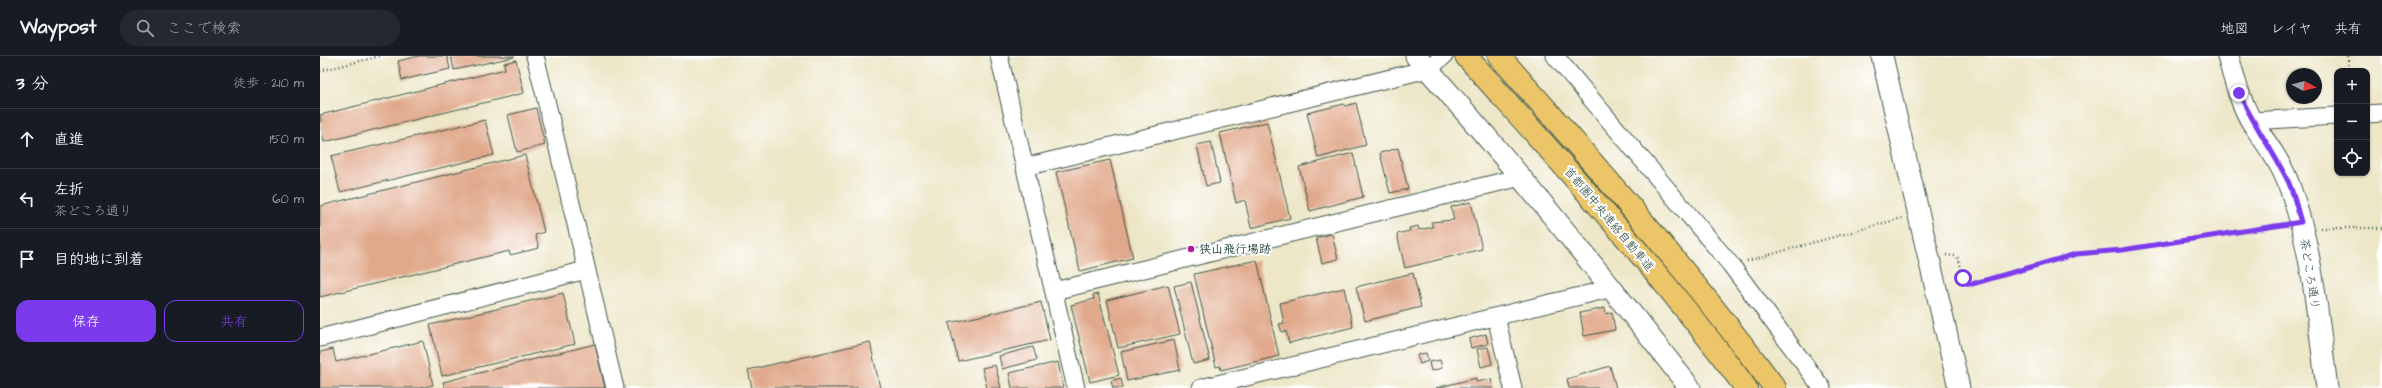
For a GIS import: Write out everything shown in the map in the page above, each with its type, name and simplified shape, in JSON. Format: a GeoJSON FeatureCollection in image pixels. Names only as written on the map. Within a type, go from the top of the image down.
{"type":"FeatureCollection","features":[{"type":"Feature","properties":{"kind":"highway","name":"首都圏中央連絡自動車道"},"geometry":{"type":"LineString","coordinates":[[1466,56],[1579,183],[1702,328],[1746,388]]}},
{"type":"Feature","properties":{"kind":"highway","name":"首都圏中央連絡自動車道"},"geometry":{"type":"LineString","coordinates":[[1499,56],[1594,163],[1705,296],[1775,388]]}},
{"type":"Feature","properties":{"kind":"street"},"geometry":{"type":"LineString","coordinates":[[536,56],[615,388]]}},
{"type":"Feature","properties":{"kind":"street"},"geometry":{"type":"LineString","coordinates":[[999,56],[1076,388]]}},
{"type":"Feature","properties":{"kind":"street"},"geometry":{"type":"LineString","coordinates":[[1025,167],[1444,56]]}},
{"type":"Feature","properties":{"kind":"street"},"geometry":{"type":"LineString","coordinates":[[1555,56],[1731,265],[1822,388]]}},
{"type":"Feature","properties":{"kind":"street"},"geometry":{"type":"LineString","coordinates":[[1882,56],[1959,388]]}},
{"type":"Feature","properties":{"kind":"street","name":"茶どころ通り"},"geometry":{"type":"LineString","coordinates":[[2228,56],[2239,93],[2252,121],[2272,150],[2288,183],[2302,225],[2311,272],[2327,388]]}},
{"type":"Feature","properties":{"kind":"street"},"geometry":{"type":"LineString","coordinates":[[1422,63],[1521,177],[1613,288],[1690,388]]}},
{"type":"Feature","properties":{"kind":"street"},"geometry":{"type":"LineString","coordinates":[[2370,114],[2382,113]]}},
{"type":"Feature","properties":{"kind":"street"},"geometry":{"type":"LineString","coordinates":[[2252,121],[2334,116]]}},
{"type":"Feature","properties":{"kind":"street"},"geometry":{"type":"LineString","coordinates":[[1054,291],[1521,177]]}},
{"type":"Feature","properties":{"kind":"street"},"geometry":{"type":"LineString","coordinates":[[320,338],[586,270]]}},
{"type":"Feature","properties":{"kind":"street"},"geometry":{"type":"LineString","coordinates":[[1201,388],[1613,288]]}},
{"type":"Feature","properties":{"kind":"street"},"geometry":{"type":"LineString","coordinates":[[1496,317],[1513,388]]}},
{"type":"Feature","properties":{"kind":"path"},"geometry":{"type":"LineString","coordinates":[[320,71],[380,56]]}},
{"type":"Feature","properties":{"kind":"path"},"geometry":{"type":"LineString","coordinates":[[2348,56],[2349,68]]}},
{"type":"Feature","properties":{"kind":"path"},"geometry":{"type":"LineString","coordinates":[[1731,265],[1918,214]]}},
{"type":"Feature","properties":{"kind":"path"},"geometry":{"type":"LineString","coordinates":[[1929,258],[1951,254],[1956,256],[1963,278],[1967,283],[1972,284],[2076,254],[2122,250],[2302,225],[2382,228]]}},
{"type":"Feature","properties":{"kind":"building"},"geometry":{"type":"Polygon","coordinates":[[[419,56],[447,56],[450,69],[402,80],[398,61],[419,56]]]}},
{"type":"Feature","properties":{"kind":"building"},"geometry":{"type":"Polygon","coordinates":[[[451,56],[514,56],[514,57],[454,70],[451,56]]]}},
{"type":"Feature","properties":{"kind":"building"},"geometry":{"type":"Polygon","coordinates":[[[516,60],[524,93],[324,142],[320,115],[505,69],[504,63],[516,60]]]}},
{"type":"Feature","properties":{"kind":"building"},"geometry":{"type":"Polygon","coordinates":[[[1356,103],[1366,145],[1318,158],[1307,113],[1344,104],[1345,106],[1356,103]]]}},
{"type":"Feature","properties":{"kind":"building"},"geometry":{"type":"Polygon","coordinates":[[[536,108],[545,145],[517,152],[508,115],[536,108]]]}},
{"type":"Feature","properties":{"kind":"building"},"geometry":{"type":"Polygon","coordinates":[[[485,120],[494,155],[340,192],[331,156],[485,120]]]}},
{"type":"Feature","properties":{"kind":"building"},"geometry":{"type":"Polygon","coordinates":[[[1267,122],[1290,218],[1251,228],[1245,200],[1236,203],[1220,133],[1267,122]]]}},
{"type":"Feature","properties":{"kind":"building"},"geometry":{"type":"Polygon","coordinates":[[[1211,142],[1220,183],[1206,186],[1197,145],[1211,142]]]}},
{"type":"Feature","properties":{"kind":"building"},"geometry":{"type":"Polygon","coordinates":[[[1398,148],[1408,189],[1390,193],[1380,153],[1398,148]]]}},
{"type":"Feature","properties":{"kind":"building"},"geometry":{"type":"Polygon","coordinates":[[[1353,153],[1363,197],[1310,211],[1299,167],[1353,153]]]}},
{"type":"Feature","properties":{"kind":"building"},"geometry":{"type":"Polygon","coordinates":[[[525,155],[544,232],[535,235],[539,248],[510,255],[509,251],[320,297],[320,206],[525,155]]]}},
{"type":"Feature","properties":{"kind":"building"},"geometry":{"type":"Polygon","coordinates":[[[1110,160],[1133,258],[1080,271],[1056,172],[1110,160]]]}},
{"type":"Feature","properties":{"kind":"building"},"geometry":{"type":"Polygon","coordinates":[[[1471,202],[1482,249],[1405,268],[1397,234],[1410,231],[1409,228],[1418,226],[1419,230],[1433,227],[1431,222],[1454,220],[1451,207],[1471,202]]]}},
{"type":"Feature","properties":{"kind":"building"},"geometry":{"type":"Polygon","coordinates":[[[1332,234],[1338,259],[1322,263],[1316,238],[1332,234]]]}},
{"type":"Feature","properties":{"kind":"building"},"geometry":{"type":"Polygon","coordinates":[[[1257,260],[1279,356],[1221,370],[1220,366],[1216,367],[1194,274],[1257,260]]]}},
{"type":"Feature","properties":{"kind":"building"},"geometry":{"type":"Polygon","coordinates":[[[1413,273],[1421,307],[1365,321],[1356,287],[1413,273]]]}},
{"type":"Feature","properties":{"kind":"building"},"geometry":{"type":"Polygon","coordinates":[[[1191,282],[1210,360],[1193,364],[1174,286],[1191,282]]]}},
{"type":"Feature","properties":{"kind":"building"},"geometry":{"type":"Polygon","coordinates":[[[1168,285],[1180,334],[1118,348],[1107,300],[1168,285]]]}},
{"type":"Feature","properties":{"kind":"building"},"geometry":{"type":"Polygon","coordinates":[[[1344,288],[1353,327],[1289,343],[1286,331],[1282,332],[1279,324],[1284,323],[1280,303],[1344,288]]]}},
{"type":"Feature","properties":{"kind":"building"},"geometry":{"type":"Polygon","coordinates":[[[563,293],[575,344],[442,376],[430,325],[563,293]]]}},
{"type":"Feature","properties":{"kind":"building"},"geometry":{"type":"Polygon","coordinates":[[[1098,294],[1119,375],[1090,382],[1071,305],[1094,299],[1093,295],[1098,294]]]}},
{"type":"Feature","properties":{"kind":"building"},"geometry":{"type":"Polygon","coordinates":[[[1041,302],[1050,340],[958,361],[949,323],[1041,302]]]}},
{"type":"Feature","properties":{"kind":"building"},"geometry":{"type":"Polygon","coordinates":[[[1605,308],[1606,314],[1612,312],[1615,330],[1584,336],[1580,313],[1605,308]]]}},
{"type":"Feature","properties":{"kind":"building"},"geometry":{"type":"Polygon","coordinates":[[[1486,334],[1488,344],[1471,348],[1469,339],[1486,334]]]}},
{"type":"Feature","properties":{"kind":"building"},"geometry":{"type":"Polygon","coordinates":[[[1174,340],[1180,370],[1127,381],[1121,352],[1174,340]]]}},
{"type":"Feature","properties":{"kind":"building"},"geometry":{"type":"Polygon","coordinates":[[[423,341],[433,385],[420,388],[320,388],[320,352],[333,349],[336,362],[423,341]]]}},
{"type":"Feature","properties":{"kind":"building"},"geometry":{"type":"Polygon","coordinates":[[[870,342],[880,388],[752,388],[748,370],[870,342]]]}},
{"type":"Feature","properties":{"kind":"building"},"geometry":{"type":"Polygon","coordinates":[[[595,344],[605,388],[445,388],[443,382],[595,344]]]}},
{"type":"Feature","properties":{"kind":"building"},"geometry":{"type":"Polygon","coordinates":[[[1033,347],[1037,360],[1002,369],[999,356],[1033,347]]]}},
{"type":"Feature","properties":{"kind":"building"},"geometry":{"type":"Polygon","coordinates":[[[1488,347],[1492,364],[1481,367],[1477,349],[1488,347]]]}},
{"type":"Feature","properties":{"kind":"building"},"geometry":{"type":"Polygon","coordinates":[[[1426,353],[1428,361],[1420,364],[1417,355],[1426,353]]]}},
{"type":"Feature","properties":{"kind":"building"},"geometry":{"type":"Polygon","coordinates":[[[1440,360],[1442,368],[1431,371],[1429,362],[1440,360]]]}},
{"type":"Feature","properties":{"kind":"building"},"geometry":{"type":"Polygon","coordinates":[[[1058,362],[1063,388],[1012,388],[1009,373],[1058,362]]]}},
{"type":"Feature","properties":{"kind":"building"},"geometry":{"type":"Polygon","coordinates":[[[995,365],[1001,388],[987,388],[982,368],[995,365]]]}},
{"type":"Feature","properties":{"kind":"building"},"geometry":{"type":"Polygon","coordinates":[[[1610,366],[1616,388],[1569,388],[1567,379],[1610,366]]]}},
{"type":"Feature","properties":{"kind":"building"},"geometry":{"type":"Polygon","coordinates":[[[1121,378],[1123,388],[1113,388],[1111,381],[1121,378]]]}},
{"type":"Feature","properties":{"kind":"building"},"geometry":{"type":"Polygon","coordinates":[[[1476,378],[1476,382],[1491,379],[1493,388],[1436,388],[1476,378]]]}},
{"type":"Feature","properties":{"kind":"place","name":"狭山飛行場跡"},"geometry":{"type":"Point","coordinates":[1191,249]}},
{"type":"Feature","properties":{"kind":"route"},"geometry":{"type":"LineString","coordinates":[[1963,278],[1967,283],[1979,283],[2076,254],[2122,250],[2301,222],[2288,183],[2272,150],[2252,121],[2239,93]]}}]}
